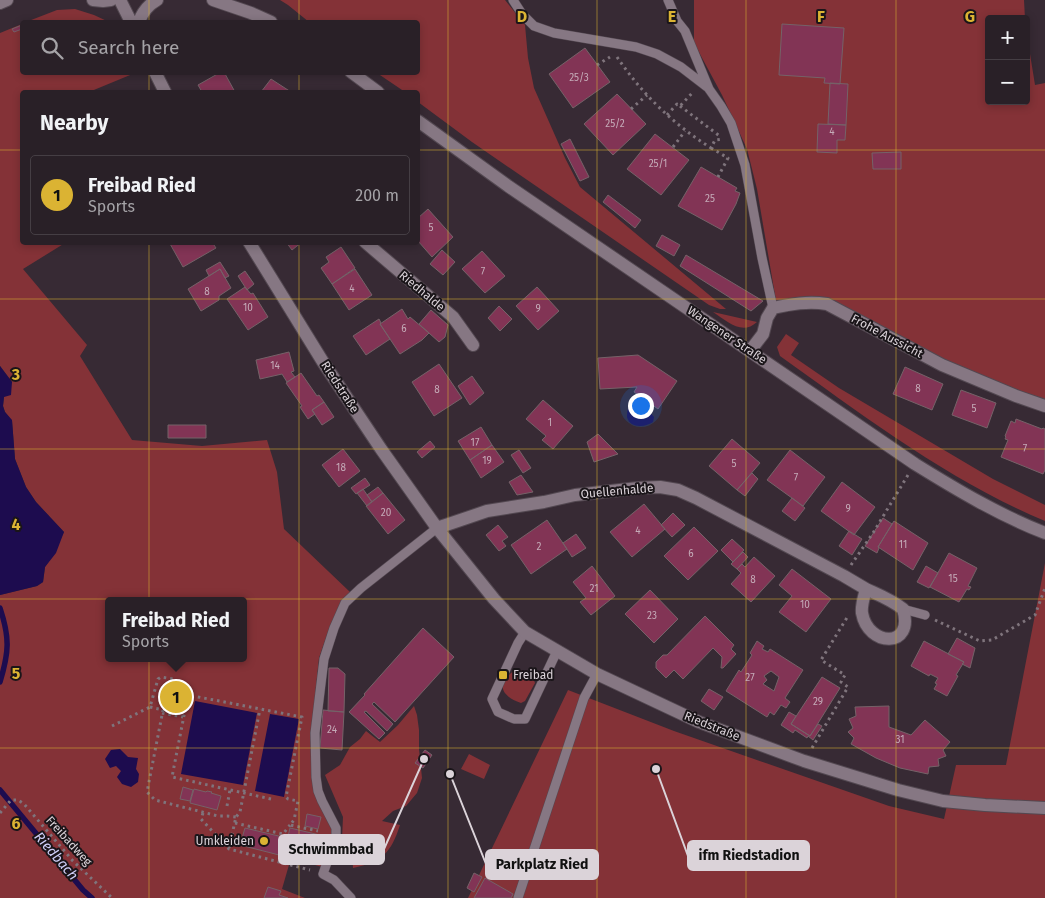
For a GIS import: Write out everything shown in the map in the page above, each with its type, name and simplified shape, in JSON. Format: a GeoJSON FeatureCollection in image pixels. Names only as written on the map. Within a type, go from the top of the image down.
{"type":"FeatureCollection","features":[{"type":"Feature","properties":{"kind":"street"},"geometry":{"type":"LineString","coordinates":[[0,3],[7,0]]}},
{"type":"Feature","properties":{"kind":"street"},"geometry":{"type":"LineString","coordinates":[[93,0],[111,0]]}},
{"type":"Feature","properties":{"kind":"street"},"geometry":{"type":"LineString","coordinates":[[120,0],[130,20]]}},
{"type":"Feature","properties":{"kind":"street"},"geometry":{"type":"LineString","coordinates":[[140,20],[144,12],[157,0]]}},
{"type":"Feature","properties":{"kind":"street"},"geometry":{"type":"LineString","coordinates":[[213,0],[267,20]]}},
{"type":"Feature","properties":{"kind":"street"},"geometry":{"type":"LineString","coordinates":[[156,75],[164,90]]}},
{"type":"Feature","properties":{"kind":"street"},"geometry":{"type":"LineString","coordinates":[[354,75],[375,90]]}},
{"type":"Feature","properties":{"kind":"street","name":"Wangener Straße"},"geometry":{"type":"LineString","coordinates":[[420,121],[516,191],[915,464],[972,499],[1030,528],[1045,533]]}},
{"type":"Feature","properties":{"kind":"street","name":"Riedstraße"},"geometry":{"type":"LineString","coordinates":[[252,245],[323,362],[380,450],[437,528],[494,600],[525,632],[597,674],[699,722],[804,761],[898,790],[943,801],[1045,808]]}},
{"type":"Feature","properties":{"kind":"street","name":"Riedhalde"},"geometry":{"type":"LineString","coordinates":[[369,245],[453,317],[473,345]]}},
{"type":"Feature","properties":{"kind":"street","name":"Frohe Aussicht"},"geometry":{"type":"LineString","coordinates":[[773,308],[813,302],[827,304],[942,365],[1045,406]]}},
{"type":"Feature","properties":{"kind":"street"},"geometry":{"type":"LineString","coordinates":[[750,351],[763,334],[767,318],[773,308]]}},
{"type":"Feature","properties":{"kind":"street","name":"Quellenhalde"},"geometry":{"type":"LineString","coordinates":[[437,528],[487,512],[575,495],[638,488],[660,487],[678,490],[844,576],[866,590],[894,602],[903,609]]}},
{"type":"Feature","properties":{"kind":"street"},"geometry":{"type":"LineString","coordinates":[[866,590],[862,605],[864,621],[866,626],[881,638],[889,640],[896,638],[901,633],[906,622],[903,609]]}},
{"type":"Feature","properties":{"kind":"lane"},"geometry":{"type":"LineString","coordinates":[[513,0],[522,14],[534,26],[554,33],[636,47],[657,54],[681,67],[709,89]]}},
{"type":"Feature","properties":{"kind":"lane"},"geometry":{"type":"LineString","coordinates":[[668,0],[677,21],[685,31],[709,89],[731,123],[746,165],[762,258],[773,308]]}},
{"type":"Feature","properties":{"kind":"lane"},"geometry":{"type":"LineString","coordinates":[[350,898],[334,880],[323,874],[336,836],[336,828],[318,791],[316,777],[315,733],[324,659],[334,628],[345,603],[392,562],[437,528]]}},
{"type":"Feature","properties":{"kind":"lane"},"geometry":{"type":"LineString","coordinates":[[903,609],[925,615]]}},
{"type":"Feature","properties":{"kind":"lane"},"geometry":{"type":"LineString","coordinates":[[525,632],[492,699],[498,712],[514,719],[524,719],[557,650]]}},
{"type":"Feature","properties":{"kind":"lane"},"geometry":{"type":"LineString","coordinates":[[518,898],[584,698],[597,674]]}},
{"type":"Feature","properties":{"kind":"path"},"geometry":{"type":"LineString","coordinates":[[597,65],[614,53],[647,96],[667,115],[685,130],[728,158],[718,177]]}},
{"type":"Feature","properties":{"kind":"path"},"geometry":{"type":"LineString","coordinates":[[680,106],[701,83]]}},
{"type":"Feature","properties":{"kind":"path"},"geometry":{"type":"LineString","coordinates":[[631,109],[647,96]]}},
{"type":"Feature","properties":{"kind":"path"},"geometry":{"type":"LineString","coordinates":[[667,115],[677,104],[724,138],[716,140],[711,148]]}},
{"type":"Feature","properties":{"kind":"path"},"geometry":{"type":"LineString","coordinates":[[673,147],[685,130]]}},
{"type":"Feature","properties":{"kind":"path"},"geometry":{"type":"LineString","coordinates":[[844,576],[915,464]]}},
{"type":"Feature","properties":{"kind":"path"},"geometry":{"type":"LineString","coordinates":[[925,615],[980,641],[992,640],[1035,615],[1045,588]]}},
{"type":"Feature","properties":{"kind":"path"},"geometry":{"type":"LineString","coordinates":[[804,761],[848,687],[841,682],[844,675],[821,660],[850,612]]}},
{"type":"Feature","properties":{"kind":"path"},"geometry":{"type":"LineString","coordinates":[[150,707],[158,679],[161,677],[173,679]]}},
{"type":"Feature","properties":{"kind":"path"},"geometry":{"type":"LineString","coordinates":[[235,823],[283,834],[294,820],[298,801],[286,797],[302,717],[188,695],[172,777],[271,799]]}},
{"type":"Feature","properties":{"kind":"path"},"geometry":{"type":"LineString","coordinates":[[112,726],[150,707],[163,710],[147,792],[155,800],[203,813],[236,817]]}},
{"type":"Feature","properties":{"kind":"path"},"geometry":{"type":"LineString","coordinates":[[229,849],[236,817],[240,812],[260,709]]}},
{"type":"Feature","properties":{"kind":"path"},"geometry":{"type":"LineString","coordinates":[[162,713],[184,717]]}},
{"type":"Feature","properties":{"kind":"path"},"geometry":{"type":"LineString","coordinates":[[227,806],[230,790]]}},
{"type":"Feature","properties":{"kind":"path","name":"Freibadweg"},"geometry":{"type":"LineString","coordinates":[[0,813],[11,800],[18,800],[24,804],[73,861],[112,898]]}},
{"type":"Feature","properties":{"kind":"path"},"geometry":{"type":"LineString","coordinates":[[203,813],[201,819],[229,849],[323,874]]}},
{"type":"Feature","properties":{"kind":"path"},"geometry":{"type":"LineString","coordinates":[[290,825],[318,831]]}},
{"type":"Feature","properties":{"kind":"shaded area"},"geometry":{"type":"Polygon","coordinates":[[[280,0],[505,0],[525,25],[528,58],[534,88],[580,187],[726,309],[709,305],[472,142],[420,103],[420,90],[402,90],[380,75],[420,75],[420,20],[307,20],[280,0]]]}},
{"type":"Feature","properties":{"kind":"shaded area"},"geometry":{"type":"Polygon","coordinates":[[[694,0],[1024,0],[1025,15],[985,15],[985,105],[1030,105],[1030,54],[1035,85],[1045,83],[1045,406],[1016,396],[827,304],[776,301],[757,189],[747,149],[722,95],[694,43],[694,0]]]}},
{"type":"Feature","properties":{"kind":"shaded area"},"geometry":{"type":"Polygon","coordinates":[[[75,9],[105,20],[31,20],[57,10],[75,9]]]}},
{"type":"Feature","properties":{"kind":"shaded area"},"geometry":{"type":"Polygon","coordinates":[[[20,25],[20,75],[130,75],[94,90],[20,90],[20,245],[62,245],[23,269],[87,345],[80,356],[132,440],[202,446],[267,440],[277,472],[284,529],[350,592],[342,602],[330,626],[319,658],[311,735],[312,775],[317,801],[333,829],[322,867],[291,858],[282,889],[305,898],[0,898],[0,595],[37,586],[43,582],[45,567],[64,532],[36,502],[26,487],[15,459],[12,421],[3,406],[4,397],[12,382],[0,366],[0,33],[20,25]]]}},
{"type":"Feature","properties":{"kind":"shaded area"},"geometry":{"type":"Polygon","coordinates":[[[713,312],[757,322],[746,328],[735,326],[713,312]]]}},
{"type":"Feature","properties":{"kind":"shaded area"},"geometry":{"type":"Polygon","coordinates":[[[786,334],[799,343],[791,355],[839,388],[993,479],[1045,505],[1045,521],[1009,505],[941,467],[875,424],[780,356],[777,347],[786,334]]]}},
{"type":"Feature","properties":{"kind":"shaded area"},"geometry":{"type":"Polygon","coordinates":[[[0,366],[12,382],[11,395],[4,397],[3,406],[5,412],[12,420],[15,459],[26,487],[36,502],[64,532],[56,553],[45,567],[43,582],[37,586],[0,595],[0,366]]]}},
{"type":"Feature","properties":{"kind":"shaded area"},"geometry":{"type":"Polygon","coordinates":[[[631,406],[638,406],[646,410],[654,417],[653,422],[642,426],[631,424],[627,417],[631,406]]]}},
{"type":"Feature","properties":{"kind":"shaded area"},"geometry":{"type":"Polygon","coordinates":[[[1045,563],[1045,898],[468,898],[568,690],[674,731],[889,806],[944,819],[956,765],[1006,765],[1045,563]]]}},
{"type":"Feature","properties":{"kind":"shaded area"},"geometry":{"type":"Polygon","coordinates":[[[515,670],[521,670],[532,675],[535,683],[525,701],[521,703],[509,697],[503,689],[505,680],[515,670]]]}},
{"type":"Feature","properties":{"kind":"shaded area"},"geometry":{"type":"Polygon","coordinates":[[[195,701],[257,713],[243,785],[181,774],[195,701]]]}},
{"type":"Feature","properties":{"kind":"shaded area"},"geometry":{"type":"Polygon","coordinates":[[[414,706],[419,730],[422,778],[417,793],[406,806],[393,811],[382,821],[400,825],[393,843],[384,855],[371,863],[353,868],[352,853],[342,839],[343,817],[325,775],[340,765],[350,747],[366,731],[380,742],[414,706]]]}},
{"type":"Feature","properties":{"kind":"shaded area"},"geometry":{"type":"Polygon","coordinates":[[[270,714],[299,719],[284,797],[255,791],[270,714]]]}},
{"type":"Feature","properties":{"kind":"shaded area"},"geometry":{"type":"Polygon","coordinates":[[[120,749],[128,757],[138,758],[136,769],[139,774],[138,782],[131,787],[122,784],[117,777],[121,771],[116,766],[110,768],[105,759],[111,750],[120,749]]]}},
{"type":"Feature","properties":{"kind":"shaded area"},"geometry":{"type":"Polygon","coordinates":[[[469,754],[490,765],[484,779],[461,769],[469,754]]]}},
{"type":"Feature","properties":{"kind":"building"},"geometry":{"type":"Polygon","coordinates":[[[782,24],[844,28],[840,84],[824,83],[825,78],[779,75],[782,24]]]}},
{"type":"Feature","properties":{"kind":"building"},"geometry":{"type":"Polygon","coordinates":[[[20,26],[20,30],[14,32],[12,29],[20,26]]]}},
{"type":"Feature","properties":{"kind":"building"},"geometry":{"type":"Polygon","coordinates":[[[585,48],[610,82],[573,108],[549,74],[585,48]]]}},
{"type":"Feature","properties":{"kind":"building"},"geometry":{"type":"Polygon","coordinates":[[[216,75],[226,75],[234,90],[201,90],[198,85],[216,75]]]}},
{"type":"Feature","properties":{"kind":"building"},"geometry":{"type":"Polygon","coordinates":[[[271,79],[288,90],[263,90],[271,79]]]}},
{"type":"Feature","properties":{"kind":"building"},"geometry":{"type":"Polygon","coordinates":[[[830,83],[848,84],[846,125],[828,124],[830,83]]]}},
{"type":"Feature","properties":{"kind":"building"},"geometry":{"type":"Polygon","coordinates":[[[617,94],[646,124],[613,155],[584,124],[617,94]]]}},
{"type":"Feature","properties":{"kind":"building"},"geometry":{"type":"Polygon","coordinates":[[[818,124],[846,125],[845,140],[837,140],[837,153],[817,152],[818,124]]]}},
{"type":"Feature","properties":{"kind":"building"},"geometry":{"type":"Polygon","coordinates":[[[655,134],[689,160],[661,195],[627,169],[655,134]]]}},
{"type":"Feature","properties":{"kind":"building"},"geometry":{"type":"Polygon","coordinates":[[[570,139],[589,177],[580,181],[561,144],[570,139]]]}},
{"type":"Feature","properties":{"kind":"building"},"geometry":{"type":"Polygon","coordinates":[[[901,152],[901,169],[873,169],[872,153],[901,152]]]}},
{"type":"Feature","properties":{"kind":"building"},"geometry":{"type":"Polygon","coordinates":[[[701,167],[737,188],[735,191],[740,193],[722,230],[678,206],[701,167]]]}},
{"type":"Feature","properties":{"kind":"building"},"geometry":{"type":"Polygon","coordinates":[[[608,195],[641,220],[635,228],[603,202],[608,195]]]}},
{"type":"Feature","properties":{"kind":"building"},"geometry":{"type":"Polygon","coordinates":[[[428,209],[453,237],[432,257],[420,243],[420,216],[428,209]]]}},
{"type":"Feature","properties":{"kind":"building"},"geometry":{"type":"Polygon","coordinates":[[[662,235],[680,245],[674,256],[656,246],[662,235]]]}},
{"type":"Feature","properties":{"kind":"building"},"geometry":{"type":"Polygon","coordinates":[[[171,245],[214,245],[216,248],[183,267],[171,245]]]}},
{"type":"Feature","properties":{"kind":"building"},"geometry":{"type":"Polygon","coordinates":[[[288,245],[298,245],[292,250],[288,245]]]}},
{"type":"Feature","properties":{"kind":"building"},"geometry":{"type":"Polygon","coordinates":[[[341,247],[355,268],[332,284],[321,268],[329,262],[326,257],[341,247]]]}},
{"type":"Feature","properties":{"kind":"building"},"geometry":{"type":"Polygon","coordinates":[[[442,250],[455,262],[443,275],[430,264],[442,250]]]}},
{"type":"Feature","properties":{"kind":"building"},"geometry":{"type":"Polygon","coordinates":[[[482,251],[505,276],[485,293],[462,269],[482,251]]]}},
{"type":"Feature","properties":{"kind":"building"},"geometry":{"type":"Polygon","coordinates":[[[686,255],[763,301],[751,311],[680,266],[686,255]]]}},
{"type":"Feature","properties":{"kind":"building"},"geometry":{"type":"Polygon","coordinates":[[[220,262],[229,276],[225,278],[220,269],[209,276],[206,270],[220,262]]]}},
{"type":"Feature","properties":{"kind":"building"},"geometry":{"type":"Polygon","coordinates":[[[220,269],[231,288],[219,296],[219,300],[201,311],[188,289],[220,269]]]}},
{"type":"Feature","properties":{"kind":"building"},"geometry":{"type":"Polygon","coordinates":[[[355,269],[372,295],[349,310],[332,284],[355,269]]]}},
{"type":"Feature","properties":{"kind":"building"},"geometry":{"type":"Polygon","coordinates":[[[245,271],[254,284],[247,290],[238,276],[245,271]]]}},
{"type":"Feature","properties":{"kind":"building"},"geometry":{"type":"Polygon","coordinates":[[[245,287],[251,294],[253,293],[268,317],[248,330],[227,299],[245,287]]]}},
{"type":"Feature","properties":{"kind":"building"},"geometry":{"type":"Polygon","coordinates":[[[537,287],[559,311],[538,330],[516,306],[537,287]]]}},
{"type":"Feature","properties":{"kind":"building"},"geometry":{"type":"Polygon","coordinates":[[[499,306],[512,319],[500,331],[488,318],[499,306]]]}},
{"type":"Feature","properties":{"kind":"building"},"geometry":{"type":"Polygon","coordinates":[[[402,309],[408,319],[410,317],[429,333],[422,340],[400,354],[380,324],[402,309]]]}},
{"type":"Feature","properties":{"kind":"building"},"geometry":{"type":"Polygon","coordinates":[[[431,310],[448,325],[445,337],[439,342],[419,324],[431,310]]]}},
{"type":"Feature","properties":{"kind":"building"},"geometry":{"type":"Polygon","coordinates":[[[379,319],[380,324],[390,339],[366,355],[353,336],[379,319]]]}},
{"type":"Feature","properties":{"kind":"building"},"geometry":{"type":"Polygon","coordinates":[[[289,352],[294,371],[291,372],[295,377],[287,382],[282,374],[260,379],[256,360],[289,352]]]}},
{"type":"Feature","properties":{"kind":"building"},"geometry":{"type":"Polygon","coordinates":[[[638,355],[677,381],[658,409],[634,392],[637,387],[600,389],[598,358],[638,355]]]}},
{"type":"Feature","properties":{"kind":"building"},"geometry":{"type":"Polygon","coordinates":[[[439,364],[462,398],[434,416],[412,382],[439,364]]]}},
{"type":"Feature","properties":{"kind":"building"},"geometry":{"type":"Polygon","coordinates":[[[905,367],[943,384],[932,410],[893,394],[905,367]]]}},
{"type":"Feature","properties":{"kind":"building"},"geometry":{"type":"Polygon","coordinates":[[[301,373],[317,396],[319,395],[324,402],[312,410],[315,414],[308,419],[300,407],[302,406],[286,383],[301,373]]]}},
{"type":"Feature","properties":{"kind":"building"},"geometry":{"type":"Polygon","coordinates":[[[472,376],[484,393],[470,405],[458,386],[472,376]]]}},
{"type":"Feature","properties":{"kind":"building"},"geometry":{"type":"Polygon","coordinates":[[[961,390],[996,403],[987,428],[952,415],[961,390]]]}},
{"type":"Feature","properties":{"kind":"building"},"geometry":{"type":"Polygon","coordinates":[[[543,400],[573,426],[553,449],[542,440],[546,436],[526,419],[543,400]]]}},
{"type":"Feature","properties":{"kind":"building"},"geometry":{"type":"Polygon","coordinates":[[[324,402],[334,417],[322,425],[312,410],[324,402]]]}},
{"type":"Feature","properties":{"kind":"building"},"geometry":{"type":"Polygon","coordinates":[[[1016,419],[1045,429],[1045,470],[1043,474],[1001,457],[1008,440],[1005,439],[1005,436],[1011,421],[1015,423],[1016,419]]]}},
{"type":"Feature","properties":{"kind":"building"},"geometry":{"type":"Polygon","coordinates":[[[168,425],[206,425],[206,438],[168,438],[168,425]]]}},
{"type":"Feature","properties":{"kind":"building"},"geometry":{"type":"Polygon","coordinates":[[[481,427],[492,445],[470,460],[458,441],[481,427]]]}},
{"type":"Feature","properties":{"kind":"building"},"geometry":{"type":"Polygon","coordinates":[[[598,434],[618,454],[594,462],[587,442],[598,434]]]}},
{"type":"Feature","properties":{"kind":"building"},"geometry":{"type":"Polygon","coordinates":[[[732,439],[760,463],[737,490],[709,466],[732,439]]]}},
{"type":"Feature","properties":{"kind":"building"},"geometry":{"type":"Polygon","coordinates":[[[430,441],[435,447],[422,458],[417,452],[430,441]]]}},
{"type":"Feature","properties":{"kind":"building"},"geometry":{"type":"Polygon","coordinates":[[[492,445],[504,462],[481,478],[470,460],[492,445]]]}},
{"type":"Feature","properties":{"kind":"building"},"geometry":{"type":"Polygon","coordinates":[[[343,449],[360,471],[339,487],[322,465],[343,449]]]}},
{"type":"Feature","properties":{"kind":"building"},"geometry":{"type":"Polygon","coordinates":[[[519,450],[531,468],[523,473],[511,455],[519,450]]]}},
{"type":"Feature","properties":{"kind":"building"},"geometry":{"type":"Polygon","coordinates":[[[790,450],[825,477],[803,506],[767,480],[790,450]]]}},
{"type":"Feature","properties":{"kind":"building"},"geometry":{"type":"Polygon","coordinates":[[[752,473],[758,479],[745,496],[737,490],[752,473]]]}},
{"type":"Feature","properties":{"kind":"building"},"geometry":{"type":"Polygon","coordinates":[[[521,475],[533,492],[517,495],[509,482],[521,475]]]}},
{"type":"Feature","properties":{"kind":"building"},"geometry":{"type":"Polygon","coordinates":[[[365,478],[370,485],[356,494],[351,488],[365,478]]]}},
{"type":"Feature","properties":{"kind":"building"},"geometry":{"type":"Polygon","coordinates":[[[842,482],[875,507],[854,535],[821,511],[842,482]]]}},
{"type":"Feature","properties":{"kind":"building"},"geometry":{"type":"Polygon","coordinates":[[[378,487],[383,493],[372,502],[367,495],[378,487]]]}},
{"type":"Feature","properties":{"kind":"building"},"geometry":{"type":"Polygon","coordinates":[[[363,489],[372,502],[367,506],[357,493],[363,489]]]}},
{"type":"Feature","properties":{"kind":"building"},"geometry":{"type":"Polygon","coordinates":[[[383,493],[405,520],[388,534],[366,506],[383,493]]]}},
{"type":"Feature","properties":{"kind":"building"},"geometry":{"type":"Polygon","coordinates":[[[792,498],[805,508],[795,521],[782,511],[792,498]]]}},
{"type":"Feature","properties":{"kind":"building"},"geometry":{"type":"Polygon","coordinates":[[[644,504],[665,529],[632,557],[610,532],[644,504]]]}},
{"type":"Feature","properties":{"kind":"building"},"geometry":{"type":"Polygon","coordinates":[[[673,513],[685,525],[672,537],[661,525],[673,513]]]}},
{"type":"Feature","properties":{"kind":"building"},"geometry":{"type":"Polygon","coordinates":[[[883,518],[892,524],[878,547],[877,553],[865,546],[883,518]]]}},
{"type":"Feature","properties":{"kind":"building"},"geometry":{"type":"Polygon","coordinates":[[[547,520],[567,549],[531,574],[511,545],[547,520]]]}},
{"type":"Feature","properties":{"kind":"building"},"geometry":{"type":"Polygon","coordinates":[[[894,521],[928,543],[913,570],[878,547],[894,521]]]}},
{"type":"Feature","properties":{"kind":"building"},"geometry":{"type":"Polygon","coordinates":[[[498,525],[508,537],[502,541],[506,546],[499,551],[486,535],[498,525]]]}},
{"type":"Feature","properties":{"kind":"building"},"geometry":{"type":"Polygon","coordinates":[[[694,527],[718,551],[688,580],[664,556],[694,527]]]}},
{"type":"Feature","properties":{"kind":"building"},"geometry":{"type":"Polygon","coordinates":[[[849,531],[862,539],[852,555],[839,546],[849,531]]]}},
{"type":"Feature","properties":{"kind":"building"},"geometry":{"type":"Polygon","coordinates":[[[576,534],[586,548],[572,557],[563,543],[576,534]]]}},
{"type":"Feature","properties":{"kind":"building"},"geometry":{"type":"Polygon","coordinates":[[[732,539],[744,550],[733,562],[721,550],[732,539]]]}},
{"type":"Feature","properties":{"kind":"building"},"geometry":{"type":"Polygon","coordinates":[[[743,552],[748,557],[737,569],[731,564],[743,552]]]}},
{"type":"Feature","properties":{"kind":"building"},"geometry":{"type":"Polygon","coordinates":[[[949,553],[977,568],[968,586],[971,587],[969,590],[967,589],[959,602],[930,587],[949,553]]]}},
{"type":"Feature","properties":{"kind":"building"},"geometry":{"type":"Polygon","coordinates":[[[754,557],[775,576],[751,602],[731,584],[741,573],[737,569],[742,564],[745,567],[754,557]]]}},
{"type":"Feature","properties":{"kind":"building"},"geometry":{"type":"Polygon","coordinates":[[[592,566],[615,596],[591,615],[580,602],[586,598],[573,582],[592,566]]]}},
{"type":"Feature","properties":{"kind":"building"},"geometry":{"type":"Polygon","coordinates":[[[926,566],[938,573],[929,588],[917,582],[926,566]]]}},
{"type":"Feature","properties":{"kind":"building"},"geometry":{"type":"Polygon","coordinates":[[[792,569],[831,599],[806,632],[779,612],[792,596],[779,585],[792,569]]]}},
{"type":"Feature","properties":{"kind":"building"},"geometry":{"type":"Polygon","coordinates":[[[650,590],[678,619],[654,643],[625,614],[650,590]]]}},
{"type":"Feature","properties":{"kind":"building"},"geometry":{"type":"Polygon","coordinates":[[[705,616],[734,645],[731,649],[736,654],[721,668],[722,657],[713,648],[683,679],[674,670],[666,678],[656,668],[656,662],[663,655],[667,655],[705,616]]]}},
{"type":"Feature","properties":{"kind":"building"},"geometry":{"type":"Polygon","coordinates":[[[423,628],[454,657],[395,722],[374,702],[372,704],[393,724],[387,731],[366,711],[364,712],[385,733],[379,739],[349,712],[423,628]]]}},
{"type":"Feature","properties":{"kind":"building"},"geometry":{"type":"Polygon","coordinates":[[[957,638],[975,648],[970,668],[962,664],[964,662],[948,654],[957,638]]]}},
{"type":"Feature","properties":{"kind":"building"},"geometry":{"type":"Polygon","coordinates":[[[757,641],[764,646],[762,649],[768,652],[770,649],[803,670],[785,698],[790,702],[786,708],[781,705],[774,715],[770,712],[767,717],[726,691],[739,670],[741,672],[752,655],[750,653],[757,641]],[[771,671],[764,676],[767,680],[763,684],[774,691],[779,677],[771,671]]]}},
{"type":"Feature","properties":{"kind":"building"},"geometry":{"type":"Polygon","coordinates":[[[924,641],[964,662],[947,696],[934,689],[938,678],[930,674],[929,676],[911,666],[924,641]]]}},
{"type":"Feature","properties":{"kind":"building"},"geometry":{"type":"Polygon","coordinates":[[[329,668],[338,668],[345,674],[344,712],[328,711],[329,668]]]}},
{"type":"Feature","properties":{"kind":"building"},"geometry":{"type":"Polygon","coordinates":[[[822,677],[840,688],[810,736],[791,724],[822,677]]]}},
{"type":"Feature","properties":{"kind":"building"},"geometry":{"type":"Polygon","coordinates":[[[709,689],[723,697],[714,710],[701,701],[709,689]]]}},
{"type":"Feature","properties":{"kind":"building"},"geometry":{"type":"Polygon","coordinates":[[[889,706],[889,727],[911,735],[925,720],[950,742],[943,750],[946,756],[938,759],[939,766],[929,767],[928,774],[900,768],[876,758],[851,744],[854,738],[848,732],[853,728],[849,719],[856,716],[855,707],[889,706]]]}},
{"type":"Feature","properties":{"kind":"building"},"geometry":{"type":"Polygon","coordinates":[[[323,710],[344,712],[342,750],[320,748],[323,710]]]}},
{"type":"Feature","properties":{"kind":"building"},"geometry":{"type":"Polygon","coordinates":[[[789,712],[796,716],[791,724],[810,736],[818,724],[822,726],[813,740],[795,730],[793,733],[781,725],[789,712]]]}},
{"type":"Feature","properties":{"kind":"building"},"geometry":{"type":"Polygon","coordinates":[[[425,750],[432,755],[423,768],[415,763],[425,750]]]}},
{"type":"Feature","properties":{"kind":"building"},"geometry":{"type":"Polygon","coordinates":[[[183,787],[193,790],[190,801],[180,799],[183,787]]]}},
{"type":"Feature","properties":{"kind":"building","name":"Umkleiden"},"geometry":{"type":"Polygon","coordinates":[[[194,789],[212,792],[221,796],[217,810],[190,803],[194,789]]]}},
{"type":"Feature","properties":{"kind":"building"},"geometry":{"type":"Polygon","coordinates":[[[307,814],[321,817],[318,829],[305,826],[307,814]]]}},
{"type":"Feature","properties":{"kind":"building","name":"Umkleiden"},"geometry":{"type":"Polygon","coordinates":[[[245,828],[287,838],[283,856],[240,845],[245,828]]]}},
{"type":"Feature","properties":{"kind":"building"},"geometry":{"type":"Polygon","coordinates":[[[290,828],[324,836],[321,852],[286,845],[290,828]]]}},
{"type":"Feature","properties":{"kind":"building"},"geometry":{"type":"Polygon","coordinates":[[[474,873],[482,877],[474,892],[467,888],[474,873]]]}},
{"type":"Feature","properties":{"kind":"building"},"geometry":{"type":"Polygon","coordinates":[[[485,878],[513,894],[511,898],[474,898],[485,878]]]}},
{"type":"Feature","properties":{"kind":"building"},"geometry":{"type":"Polygon","coordinates":[[[268,887],[281,891],[279,895],[288,898],[264,898],[268,887]]]}},
{"type":"Feature","properties":{"kind":"waterway","name":"Riedbach"},"geometry":{"type":"LineString","coordinates":[[0,608],[7,637],[7,653],[0,682]]}},
{"type":"Feature","properties":{"kind":"waterway","name":"Riedbach"},"geometry":{"type":"LineString","coordinates":[[0,790],[83,890],[92,898]]}},
{"type":"Feature","properties":{"kind":"place","name":"Freibad"},"geometry":{"type":"Point","coordinates":[503,675]}},
{"type":"Feature","properties":{"kind":"place","name":"Freibad Ried"},"geometry":{"type":"Point","coordinates":[176,697]}},
{"type":"Feature","properties":{"kind":"place","name":"Schwimmbad"},"geometry":{"type":"Point","coordinates":[424,759]}},
{"type":"Feature","properties":{"kind":"place","name":"ifm Riedstadion"},"geometry":{"type":"Point","coordinates":[656,769]}},
{"type":"Feature","properties":{"kind":"place","name":"Parkplatz Ried"},"geometry":{"type":"Point","coordinates":[450,774]}},
{"type":"Feature","properties":{"kind":"place","name":"Umkleiden"},"geometry":{"type":"Point","coordinates":[264,841]}}]}
